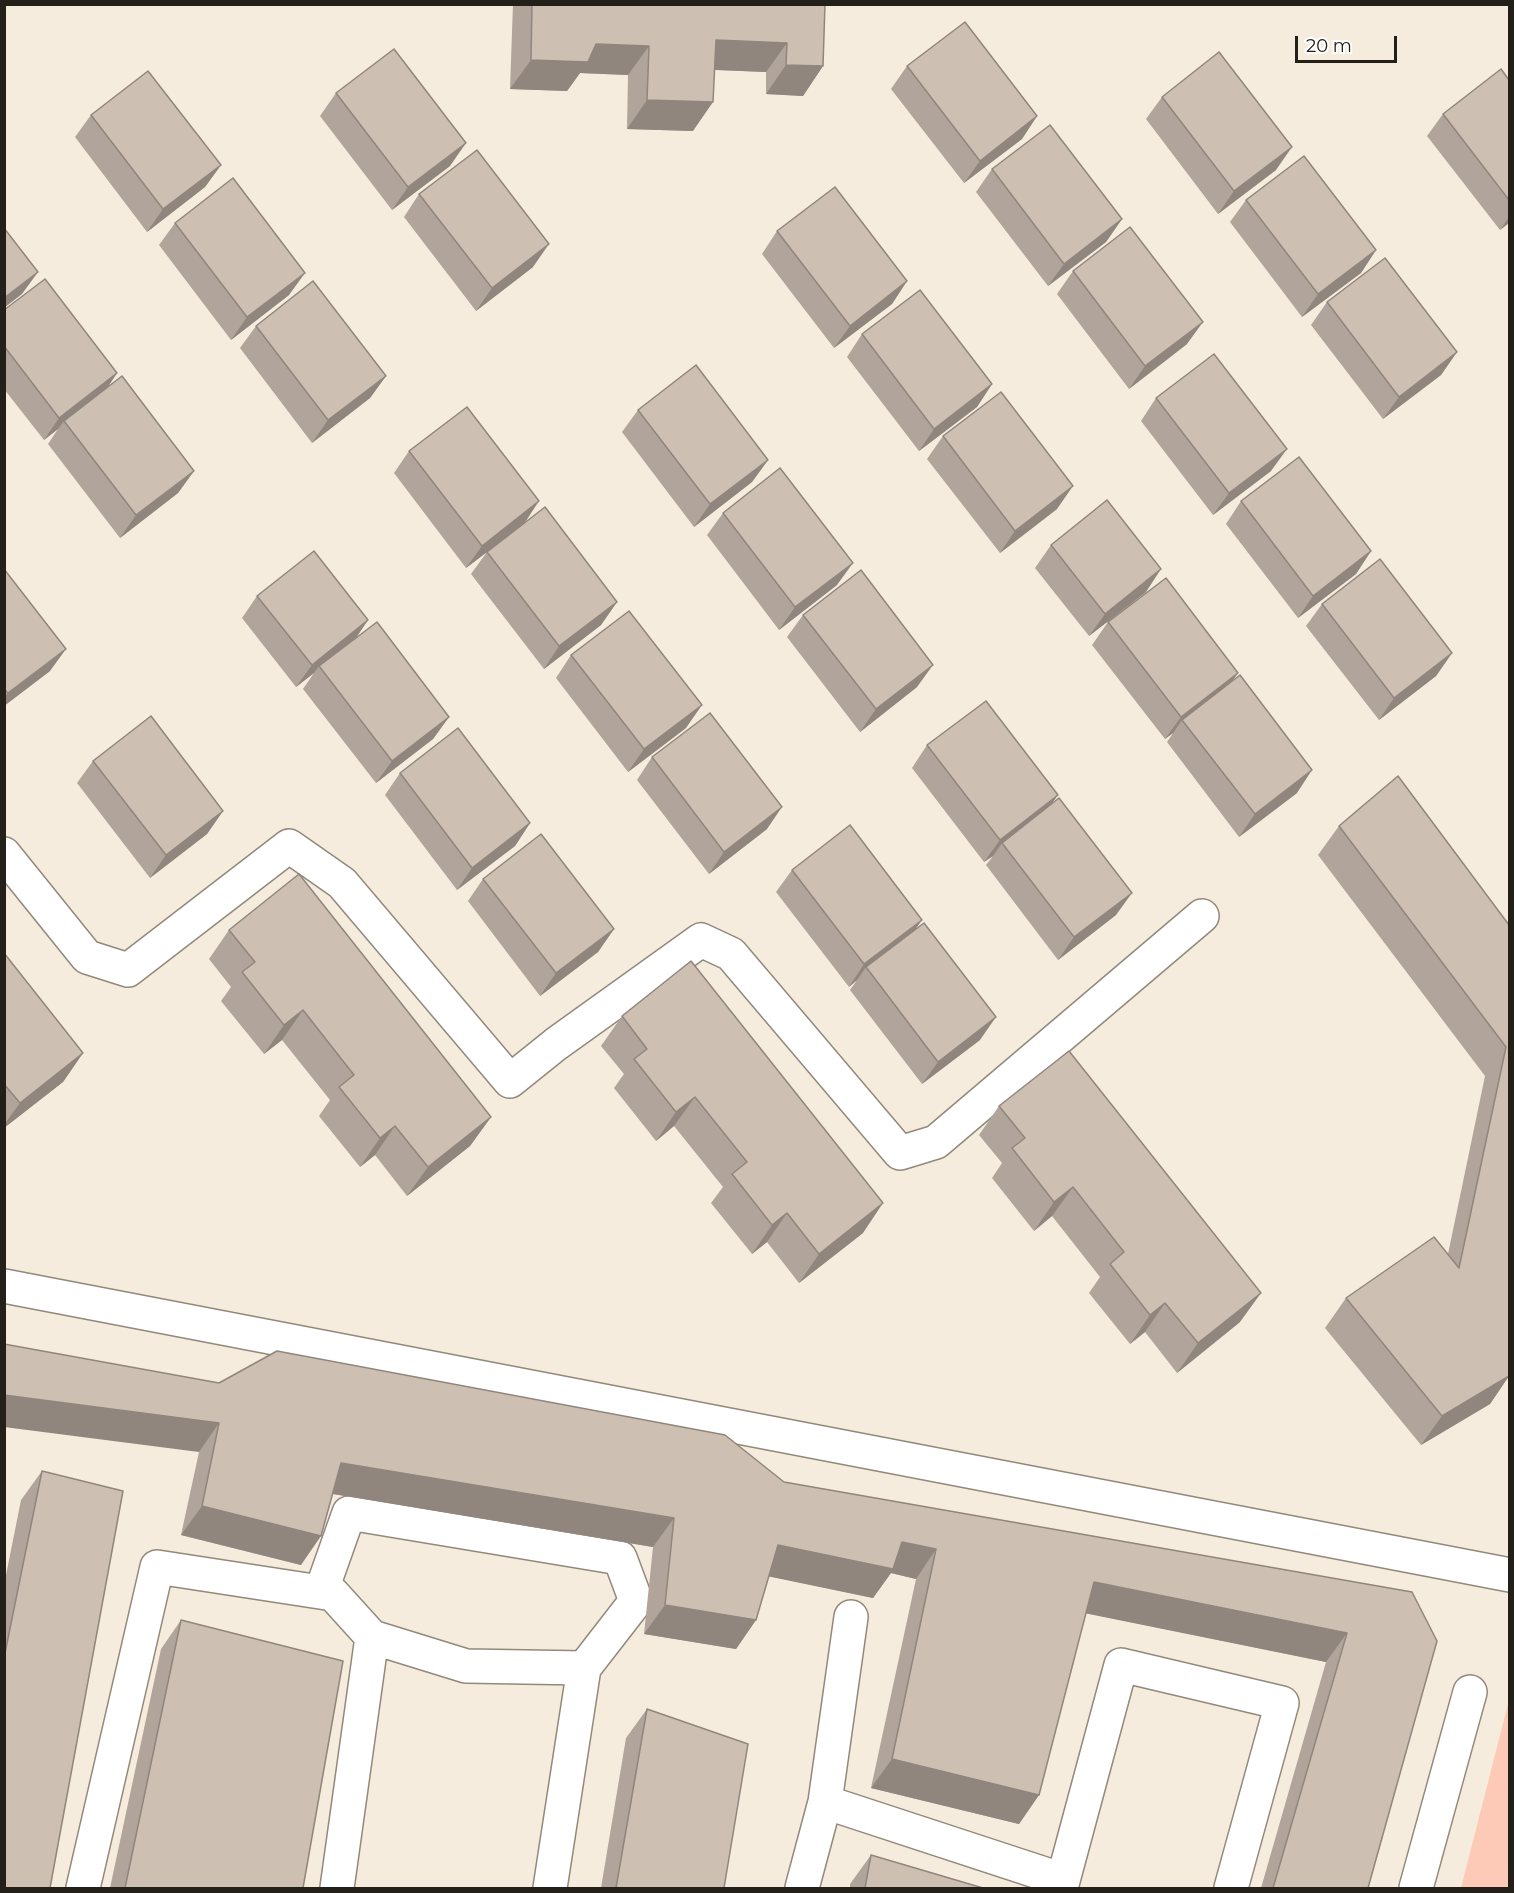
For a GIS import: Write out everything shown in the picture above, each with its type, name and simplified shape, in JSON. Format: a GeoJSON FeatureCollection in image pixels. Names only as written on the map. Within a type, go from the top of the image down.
{"type":"FeatureCollection","features":[{"type":"Feature","properties":{"kind":"street"},"geometry":{"type":"LineString","coordinates":[[4,854],[87,957],[128,970],[289,846],[342,883],[510,1081],[556,1044],[701,940],[731,954],[900,1153],[936,1142],[1202,916]]}},
{"type":"Feature","properties":{"kind":"street"},"geometry":{"type":"LineString","coordinates":[[4,1286],[1509,1575]]}},
{"type":"Feature","properties":{"kind":"street"},"geometry":{"type":"LineString","coordinates":[[321,1593],[349,1513],[620,1558],[636,1601],[585,1668],[550,1888]]}},
{"type":"Feature","properties":{"kind":"street"},"geometry":{"type":"LineString","coordinates":[[83,1888],[156,1567],[333,1594],[372,1637],[466,1666],[585,1668]]}},
{"type":"Feature","properties":{"kind":"street"},"geometry":{"type":"LineString","coordinates":[[802,1888],[825,1802],[851,1617]]}},
{"type":"Feature","properties":{"kind":"street"},"geometry":{"type":"LineString","coordinates":[[337,1888],[372,1637]]}},
{"type":"Feature","properties":{"kind":"street"},"geometry":{"type":"LineString","coordinates":[[825,1802],[1062,1884],[1121,1665],[1282,1703],[1231,1888]]}},
{"type":"Feature","properties":{"kind":"street"},"geometry":{"type":"LineString","coordinates":[[1416,1888],[1470,1692]]}},
{"type":"Feature","properties":{"kind":"shaded area"},"geometry":{"type":"Polygon","coordinates":[[[1509,1700],[1509,1888],[1461,1888],[1509,1700]]]}},
{"type":"Feature","properties":{"kind":"building"},"geometry":{"type":"Polygon","coordinates":[[[532,4],[825,4],[823,66],[786,65],[787,43],[716,40],[713,102],[647,100],[649,46],[596,44],[588,62],[531,60],[532,4]]]}},
{"type":"Feature","properties":{"kind":"building"},"geometry":{"type":"Polygon","coordinates":[[[965,22],[1037,116],[980,161],[907,66],[965,22]]]}},
{"type":"Feature","properties":{"kind":"building"},"geometry":{"type":"Polygon","coordinates":[[[394,49],[466,143],[408,187],[336,93],[394,49]]]}},
{"type":"Feature","properties":{"kind":"building"},"geometry":{"type":"Polygon","coordinates":[[[1219,52],[1292,147],[1234,191],[1162,97],[1219,52]]]}},
{"type":"Feature","properties":{"kind":"building"},"geometry":{"type":"Polygon","coordinates":[[[1501,69],[1509,80],[1509,200],[1443,114],[1501,69]]]}},
{"type":"Feature","properties":{"kind":"building"},"geometry":{"type":"Polygon","coordinates":[[[148,71],[221,165],[163,209],[91,115],[148,71]]]}},
{"type":"Feature","properties":{"kind":"building"},"geometry":{"type":"Polygon","coordinates":[[[1050,125],[1122,219],[1064,264],[992,169],[1050,125]]]}},
{"type":"Feature","properties":{"kind":"building"},"geometry":{"type":"Polygon","coordinates":[[[477,150],[549,244],[492,288],[419,194],[477,150]]]}},
{"type":"Feature","properties":{"kind":"building"},"geometry":{"type":"Polygon","coordinates":[[[1304,156],[1376,250],[1318,294],[1246,200],[1304,156]]]}},
{"type":"Feature","properties":{"kind":"building"},"geometry":{"type":"Polygon","coordinates":[[[233,178],[305,273],[247,317],[175,223],[233,178]]]}},
{"type":"Feature","properties":{"kind":"building"},"geometry":{"type":"Polygon","coordinates":[[[835,187],[907,281],[850,326],[777,231],[835,187]]]}},
{"type":"Feature","properties":{"kind":"building"},"geometry":{"type":"Polygon","coordinates":[[[1130,227],[1203,322],[1145,366],[1073,271],[1130,227]]]}},
{"type":"Feature","properties":{"kind":"building"},"geometry":{"type":"Polygon","coordinates":[[[4,228],[38,272],[4,298],[4,228]]]}},
{"type":"Feature","properties":{"kind":"building"},"geometry":{"type":"Polygon","coordinates":[[[1385,258],[1457,352],[1399,397],[1327,302],[1385,258]]]}},
{"type":"Feature","properties":{"kind":"building"},"geometry":{"type":"Polygon","coordinates":[[[45,279],[117,373],[59,418],[4,346],[4,310],[45,279]]]}},
{"type":"Feature","properties":{"kind":"building"},"geometry":{"type":"Polygon","coordinates":[[[313,281],[386,376],[328,420],[256,326],[313,281]]]}},
{"type":"Feature","properties":{"kind":"building"},"geometry":{"type":"Polygon","coordinates":[[[920,290],[992,384],[934,429],[862,334],[920,290]]]}},
{"type":"Feature","properties":{"kind":"building"},"geometry":{"type":"Polygon","coordinates":[[[1214,354],[1287,449],[1229,493],[1156,398],[1214,354]]]}},
{"type":"Feature","properties":{"kind":"building"},"geometry":{"type":"Polygon","coordinates":[[[696,365],[768,460],[710,504],[638,410],[696,365]]]}},
{"type":"Feature","properties":{"kind":"building"},"geometry":{"type":"Polygon","coordinates":[[[122,376],[194,471],[136,515],[64,421],[122,376]]]}},
{"type":"Feature","properties":{"kind":"building"},"geometry":{"type":"Polygon","coordinates":[[[1001,392],[1073,486],[1015,531],[943,436],[1001,392]]]}},
{"type":"Feature","properties":{"kind":"building"},"geometry":{"type":"Polygon","coordinates":[[[467,407],[539,501],[482,546],[409,451],[467,407]]]}},
{"type":"Feature","properties":{"kind":"building"},"geometry":{"type":"Polygon","coordinates":[[[1299,457],[1371,551],[1313,596],[1241,501],[1299,457]]]}},
{"type":"Feature","properties":{"kind":"building"},"geometry":{"type":"Polygon","coordinates":[[[780,468],[853,563],[795,607],[723,513],[780,468]]]}},
{"type":"Feature","properties":{"kind":"building"},"geometry":{"type":"Polygon","coordinates":[[[1107,500],[1161,569],[1105,614],[1051,545],[1107,500]]]}},
{"type":"Feature","properties":{"kind":"building"},"geometry":{"type":"Polygon","coordinates":[[[545,507],[617,602],[559,646],[487,552],[545,507]]]}},
{"type":"Feature","properties":{"kind":"building"},"geometry":{"type":"Polygon","coordinates":[[[314,551],[368,620],[312,665],[257,596],[314,551]]]}},
{"type":"Feature","properties":{"kind":"building"},"geometry":{"type":"Polygon","coordinates":[[[1380,559],[1452,653],[1394,698],[1322,604],[1380,559]]]}},
{"type":"Feature","properties":{"kind":"building"},"geometry":{"type":"Polygon","coordinates":[[[4,569],[66,649],[8,693],[4,689],[4,569]]]}},
{"type":"Feature","properties":{"kind":"building"},"geometry":{"type":"Polygon","coordinates":[[[861,570],[933,665],[876,709],[803,615],[861,570]]]}},
{"type":"Feature","properties":{"kind":"building"},"geometry":{"type":"Polygon","coordinates":[[[1166,578],[1238,673],[1181,717],[1108,622],[1166,578]]]}},
{"type":"Feature","properties":{"kind":"building"},"geometry":{"type":"Polygon","coordinates":[[[629,611],[702,705],[644,749],[571,655],[629,611]]]}},
{"type":"Feature","properties":{"kind":"building"},"geometry":{"type":"Polygon","coordinates":[[[377,622],[449,717],[392,761],[319,666],[377,622]]]}},
{"type":"Feature","properties":{"kind":"building"},"geometry":{"type":"Polygon","coordinates":[[[1240,675],[1312,770],[1255,814],[1182,720],[1240,675]]]}},
{"type":"Feature","properties":{"kind":"building"},"geometry":{"type":"Polygon","coordinates":[[[986,701],[1058,795],[1000,840],[927,745],[986,701]]]}},
{"type":"Feature","properties":{"kind":"building"},"geometry":{"type":"Polygon","coordinates":[[[710,713],[782,807],[724,852],[652,757],[710,713]]]}},
{"type":"Feature","properties":{"kind":"building"},"geometry":{"type":"Polygon","coordinates":[[[151,716],[223,811],[166,855],[93,761],[151,716]]]}},
{"type":"Feature","properties":{"kind":"building"},"geometry":{"type":"Polygon","coordinates":[[[458,728],[530,823],[472,868],[400,773],[458,728]]]}},
{"type":"Feature","properties":{"kind":"building"},"geometry":{"type":"Polygon","coordinates":[[[1398,776],[1509,925],[1509,1376],[1442,1416],[1346,1298],[1434,1237],[1459,1268],[1506,1047],[1339,826],[1398,776]]]}},
{"type":"Feature","properties":{"kind":"building"},"geometry":{"type":"Polygon","coordinates":[[[1059,798],[1132,893],[1074,937],[1002,843],[1059,798]]]}},
{"type":"Feature","properties":{"kind":"building"},"geometry":{"type":"Polygon","coordinates":[[[850,825],[922,920],[864,964],[792,870],[850,825]]]}},
{"type":"Feature","properties":{"kind":"building"},"geometry":{"type":"Polygon","coordinates":[[[541,834],[614,929],[556,973],[483,879],[541,834]]]}},
{"type":"Feature","properties":{"kind":"building"},"geometry":{"type":"Polygon","coordinates":[[[299,874],[491,1117],[428,1167],[395,1126],[380,1138],[339,1087],[354,1075],[303,1010],[284,1025],[242,972],[255,962],[229,930],[299,874]]]}},
{"type":"Feature","properties":{"kind":"building"},"geometry":{"type":"Polygon","coordinates":[[[924,923],[996,1017],[938,1062],[866,967],[924,923]]]}},
{"type":"Feature","properties":{"kind":"building"},"geometry":{"type":"Polygon","coordinates":[[[4,953],[83,1053],[20,1103],[4,1084],[4,953]]]}},
{"type":"Feature","properties":{"kind":"building"},"geometry":{"type":"Polygon","coordinates":[[[691,961],[883,1203],[819,1254],[787,1213],[772,1225],[732,1174],[747,1162],[695,1097],[676,1112],[634,1059],[647,1049],[622,1016],[691,961]]]}},
{"type":"Feature","properties":{"kind":"building"},"geometry":{"type":"Polygon","coordinates":[[[1069,1051],[1261,1293],[1198,1343],[1165,1303],[1150,1315],[1110,1264],[1124,1252],[1073,1187],[1054,1202],[1012,1148],[1025,1138],[999,1106],[1069,1051]]]}},
{"type":"Feature","properties":{"kind":"building"},"geometry":{"type":"Polygon","coordinates":[[[4,1344],[219,1383],[277,1351],[725,1435],[784,1482],[1412,1592],[1437,1641],[1368,1888],[1273,1888],[1347,1633],[1094,1582],[1039,1795],[892,1759],[936,1549],[902,1542],[893,1569],[778,1545],[756,1620],[665,1605],[674,1518],[341,1463],[321,1536],[202,1506],[219,1423],[4,1395],[4,1344]]]}},
{"type":"Feature","properties":{"kind":"building"},"geometry":{"type":"Polygon","coordinates":[[[42,1471],[123,1491],[50,1888],[4,1888],[4,1658],[42,1471]]]}},
{"type":"Feature","properties":{"kind":"building"},"geometry":{"type":"Polygon","coordinates":[[[181,1620],[343,1661],[303,1888],[125,1888],[181,1620]]]}},
{"type":"Feature","properties":{"kind":"building"},"geometry":{"type":"Polygon","coordinates":[[[647,1709],[748,1744],[724,1888],[616,1888],[647,1709]]]}},
{"type":"Feature","properties":{"kind":"building"},"geometry":{"type":"Polygon","coordinates":[[[871,1855],[983,1888],[865,1888],[871,1855]]]}}]}
